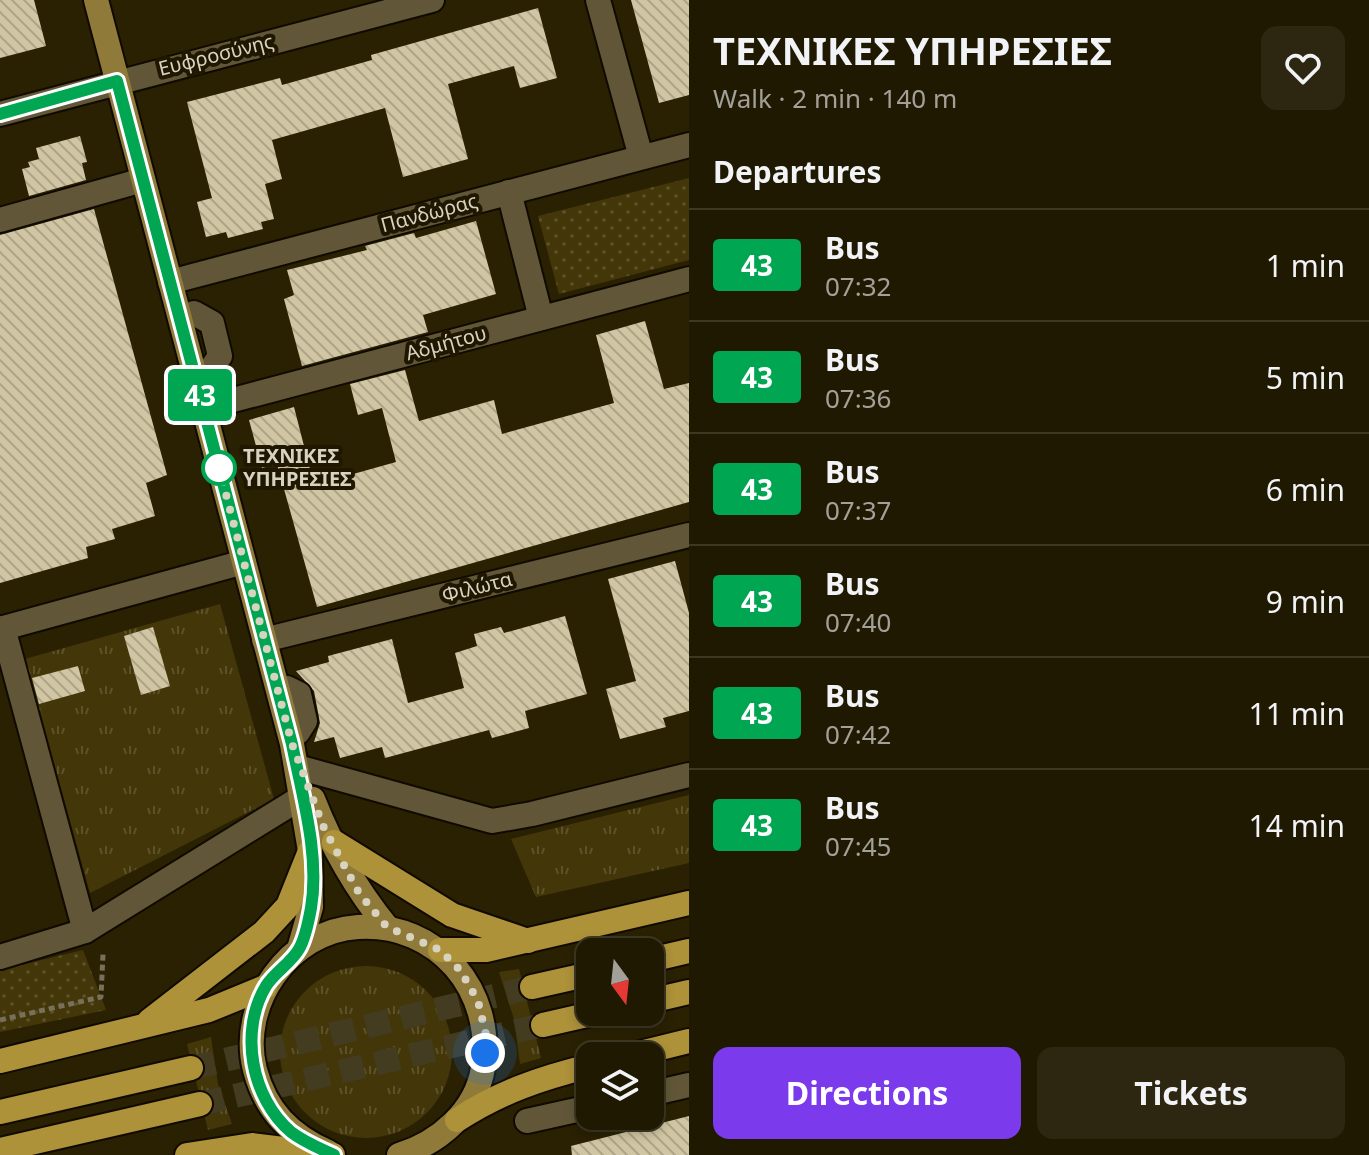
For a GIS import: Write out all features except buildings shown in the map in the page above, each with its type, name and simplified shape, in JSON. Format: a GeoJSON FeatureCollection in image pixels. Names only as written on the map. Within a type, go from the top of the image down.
{"type":"FeatureCollection","features":[{"type":"Feature","properties":{"kind":"highway"},"geometry":{"type":"LineString","coordinates":[[334,842],[452,915],[530,942]]}},
{"type":"Feature","properties":{"kind":"highway"},"geometry":{"type":"LineString","coordinates":[[141,1027],[264,932],[288,906],[310,851]]}},
{"type":"Feature","properties":{"kind":"highway"},"geometry":{"type":"LineString","coordinates":[[440,950],[486,950],[530,942],[689,903]]}},
{"type":"Feature","properties":{"kind":"highway"},"geometry":{"type":"LineString","coordinates":[[664,957],[689,951]]}},
{"type":"Feature","properties":{"kind":"highway"},"geometry":{"type":"LineString","coordinates":[[532,987],[576,977]]}},
{"type":"Feature","properties":{"kind":"highway"},"geometry":{"type":"LineString","coordinates":[[0,1061],[209,1010],[265,987]]}},
{"type":"Feature","properties":{"kind":"highway"},"geometry":{"type":"LineString","coordinates":[[664,998],[689,992]]}},
{"type":"Feature","properties":{"kind":"highway"},"geometry":{"type":"LineString","coordinates":[[543,1025],[576,1017]]}},
{"type":"Feature","properties":{"kind":"highway"},"geometry":{"type":"LineString","coordinates":[[664,1047],[689,1041]]}},
{"type":"Feature","properties":{"kind":"highway"},"geometry":{"type":"LineString","coordinates":[[0,1112],[191,1068]]}},
{"type":"Feature","properties":{"kind":"highway"},"geometry":{"type":"LineString","coordinates":[[452,1125],[494,1096],[520,1085],[576,1070]]}},
{"type":"Feature","properties":{"kind":"highway"},"geometry":{"type":"LineString","coordinates":[[0,1150],[200,1104]]}},
{"type":"Feature","properties":{"kind":"highway"},"geometry":{"type":"LineString","coordinates":[[187,1155],[252,1145],[334,1155]]}},
{"type":"Feature","properties":{"kind":"main road"},"geometry":{"type":"LineString","coordinates":[[96,0],[264,640],[295,738],[301,768],[324,828],[359,893],[387,927]]}},
{"type":"Feature","properties":{"kind":"main road"},"geometry":{"type":"LineString","coordinates":[[295,738],[310,851],[311,907],[299,949]]}},
{"type":"Feature","properties":{"kind":"main road"},"geometry":{"type":"LineString","coordinates":[[334,1155],[290,1131],[261,1090],[252,1056],[253,1033],[265,987],[299,949],[326,934],[356,927],[387,927],[440,950],[460,970],[478,1001],[486,1035],[483,1071],[473,1097],[452,1125],[438,1155]]}},
{"type":"Feature","properties":{"kind":"main road"},"geometry":{"type":"LineString","coordinates":[[399,1155],[420,1149],[452,1125]]}},
{"type":"Feature","properties":{"kind":"street","name":"Ευφροσύνης"},"geometry":{"type":"LineString","coordinates":[[0,114],[432,0]]}},
{"type":"Feature","properties":{"kind":"street"},"geometry":{"type":"LineString","coordinates":[[598,0],[641,157]]}},
{"type":"Feature","properties":{"kind":"street","name":"Πανδώρας"},"geometry":{"type":"LineString","coordinates":[[170,282],[689,145]]}},
{"type":"Feature","properties":{"kind":"street"},"geometry":{"type":"LineString","coordinates":[[0,220],[143,180]]}},
{"type":"Feature","properties":{"kind":"street"},"geometry":{"type":"LineString","coordinates":[[509,192],[541,318]]}},
{"type":"Feature","properties":{"kind":"street","name":"Αδμήτου"},"geometry":{"type":"LineString","coordinates":[[203,408],[689,279]]}},
{"type":"Feature","properties":{"kind":"street"},"geometry":{"type":"LineString","coordinates":[[194,313],[212,323],[220,356],[209,372]]}},
{"type":"Feature","properties":{"kind":"street","name":"Φιλώτα"},"geometry":{"type":"LineString","coordinates":[[264,640],[689,535]]}},
{"type":"Feature","properties":{"kind":"street"},"geometry":{"type":"LineString","coordinates":[[85,931],[2,628],[244,562]]}},
{"type":"Feature","properties":{"kind":"street"},"geometry":{"type":"LineString","coordinates":[[287,688],[299,694],[305,721],[295,738]]}},
{"type":"Feature","properties":{"kind":"street"},"geometry":{"type":"LineString","coordinates":[[301,768],[492,821],[689,775]]}},
{"type":"Feature","properties":{"kind":"street"},"geometry":{"type":"LineString","coordinates":[[0,957],[85,931],[302,797]]}},
{"type":"Feature","properties":{"kind":"street"},"geometry":{"type":"LineString","coordinates":[[664,1091],[689,1085]]}},
{"type":"Feature","properties":{"kind":"street"},"geometry":{"type":"LineString","coordinates":[[527,1121],[576,1110]]}},
{"type":"Feature","properties":{"kind":"path"},"geometry":{"type":"LineString","coordinates":[[0,1020],[101,997],[103,955]]}},
{"type":"Feature","properties":{"kind":"green space"},"geometry":{"type":"Polygon","coordinates":[[[689,178],[689,260],[559,294],[538,216],[689,178]]]}},
{"type":"Feature","properties":{"kind":"green space"},"geometry":{"type":"Polygon","coordinates":[[[220,604],[274,799],[90,893],[25,659],[220,604]]]}},
{"type":"Feature","properties":{"kind":"green space"},"geometry":{"type":"Polygon","coordinates":[[[689,795],[689,863],[536,897],[511,839],[689,795]]]}},
{"type":"Feature","properties":{"kind":"green space"},"geometry":{"type":"Polygon","coordinates":[[[83,950],[106,1010],[0,1032],[0,970],[83,950]]]}},
{"type":"Feature","properties":{"kind":"green space"},"geometry":{"type":"Polygon","coordinates":[[[366,966],[399,973],[427,991],[445,1019],[452,1052],[445,1085],[427,1113],[399,1131],[366,1138],[333,1131],[305,1113],[287,1085],[280,1052],[287,1019],[305,991],[333,973],[366,966]]]}},
{"type":"Feature","properties":{"kind":"green space"},"geometry":{"type":"Polygon","coordinates":[[[519,969],[541,1058],[520,1064],[514,1019],[499,972],[519,969]]]}},
{"type":"Feature","properties":{"kind":"green space"},"geometry":{"type":"Polygon","coordinates":[[[211,1037],[218,1084],[232,1124],[208,1130],[187,1044],[211,1037]]]}},
{"type":"Feature","properties":{"kind":"tunnel"},"geometry":{"type":"LineString","coordinates":[[191,1068],[532,987]]}},
{"type":"Feature","properties":{"kind":"tunnel"},"geometry":{"type":"LineString","coordinates":[[200,1104],[543,1025]]}},
{"type":"Feature","properties":{"kind":"bus line","name":"43"},"geometry":{"type":"LineString","coordinates":[[0,114],[117,81],[292,744],[309,833],[311,907],[299,949],[265,987],[258,1004],[253,1022],[252,1056],[261,1090],[279,1119],[304,1141],[334,1155]]}},
{"type":"Feature","properties":{"kind":"place","name":"ΤΕΧΝΙΚΕΣ ΥΠΗΡΕΣΙΕΣ"},"geometry":{"type":"Point","coordinates":[219,468]}},
{"type":"Feature","properties":{"kind":"route"},"geometry":{"type":"LineString","coordinates":[[219,468],[292,744],[324,828],[359,893],[387,927],[440,950],[460,970],[478,1001],[486,1035],[485,1053]]}}]}
